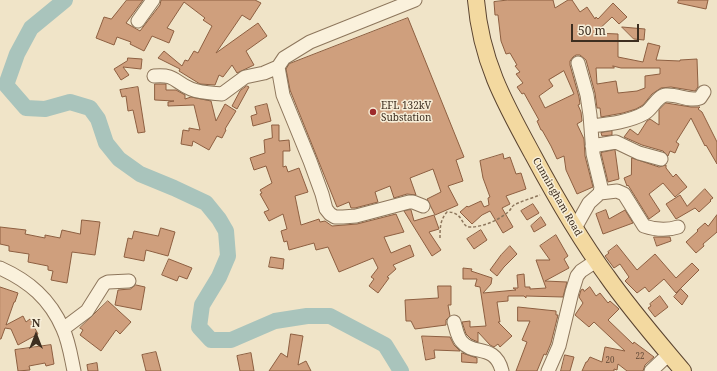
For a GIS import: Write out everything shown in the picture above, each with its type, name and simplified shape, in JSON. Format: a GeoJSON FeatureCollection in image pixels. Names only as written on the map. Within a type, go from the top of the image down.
{"type":"FeatureCollection","features":[{"type":"Feature","properties":{"kind":"main road","name":"Cunningham Road"},"geometry":{"type":"LineString","coordinates":[[476,0],[482,42],[494,79],[517,126],[552,190],[607,277],[682,371]]}},
{"type":"Feature","properties":{"kind":"street"},"geometry":{"type":"LineString","coordinates":[[138,21],[153,0]]}},
{"type":"Feature","properties":{"kind":"street"},"geometry":{"type":"LineString","coordinates":[[154,76],[163,75],[172,78],[190,89],[222,94],[245,77],[264,73],[278,67],[284,58],[310,42],[410,1]]}},
{"type":"Feature","properties":{"kind":"street"},"geometry":{"type":"LineString","coordinates":[[575,228],[590,203],[600,192],[601,184],[593,154],[587,95],[578,63]]}},
{"type":"Feature","properties":{"kind":"street"},"geometry":{"type":"LineString","coordinates":[[278,67],[283,95],[308,155],[326,210],[330,214],[335,217],[356,216],[408,202],[413,202],[423,206]]}},
{"type":"Feature","properties":{"kind":"street"},"geometry":{"type":"LineString","coordinates":[[591,126],[614,123],[636,117],[645,113],[660,98],[666,95],[695,100],[700,98],[704,92]]}},
{"type":"Feature","properties":{"kind":"street"},"geometry":{"type":"LineString","coordinates":[[592,146],[616,142],[639,153],[661,159]]}},
{"type":"Feature","properties":{"kind":"street"},"geometry":{"type":"LineString","coordinates":[[600,192],[618,191],[624,194],[644,226],[658,230],[678,227]]}},
{"type":"Feature","properties":{"kind":"street"},"geometry":{"type":"LineString","coordinates":[[548,371],[559,346],[572,292],[578,276],[581,271],[596,261]]}},
{"type":"Feature","properties":{"kind":"street"},"geometry":{"type":"LineString","coordinates":[[0,268],[17,276],[31,286],[53,311],[63,329],[74,371]]}},
{"type":"Feature","properties":{"kind":"street"},"geometry":{"type":"LineString","coordinates":[[63,329],[87,311],[104,284],[108,282],[129,281]]}},
{"type":"Feature","properties":{"kind":"street"},"geometry":{"type":"LineString","coordinates":[[454,322],[463,344],[470,348],[480,349],[490,354],[497,360],[502,371]]}},
{"type":"Feature","properties":{"kind":"street"},"geometry":{"type":"LineString","coordinates":[[651,371],[668,354]]}},
{"type":"Feature","properties":{"kind":"path"},"geometry":{"type":"LineString","coordinates":[[440,238],[442,219],[447,212],[457,214],[467,227],[488,224],[509,212],[513,206],[552,190]]}},
{"type":"Feature","properties":{"kind":"building"},"geometry":{"type":"Polygon","coordinates":[[[127,0],[143,0],[126,23],[140,31],[160,5],[161,0],[255,0],[261,3],[250,20],[242,15],[216,53],[258,23],[267,36],[246,51],[254,65],[237,73],[232,65],[223,77],[219,75],[215,85],[200,84],[179,71],[180,69],[158,58],[164,51],[182,66],[185,60],[188,61],[194,51],[198,53],[212,26],[203,20],[205,18],[184,2],[167,28],[174,31],[169,43],[152,36],[144,51],[130,44],[131,42],[117,37],[114,45],[96,38],[104,17],[111,19],[127,0]]]}},
{"type":"Feature","properties":{"kind":"building"},"geometry":{"type":"Polygon","coordinates":[[[508,0],[553,0],[555,8],[568,0],[572,0],[580,12],[587,7],[595,19],[596,17],[598,19],[613,3],[627,17],[619,24],[612,17],[595,33],[618,34],[618,57],[643,62],[648,43],[660,46],[656,60],[680,61],[697,59],[698,87],[695,91],[671,87],[661,88],[652,94],[643,105],[636,109],[601,117],[600,108],[597,108],[595,93],[586,60],[580,55],[573,57],[570,61],[570,65],[579,97],[580,104],[578,105],[581,112],[582,121],[577,124],[584,139],[585,156],[593,187],[577,194],[566,170],[564,156],[557,159],[541,130],[537,121],[539,120],[524,93],[522,94],[517,87],[523,83],[516,74],[520,72],[515,66],[517,65],[510,53],[506,54],[501,41],[498,15],[495,15],[494,2],[508,0]],[[613,66],[614,68],[596,68],[597,84],[616,81],[618,93],[637,91],[645,88],[645,76],[660,74],[660,68],[621,68],[613,66]],[[564,71],[549,80],[553,86],[539,96],[545,108],[574,94],[564,71]]]}},
{"type":"Feature","properties":{"kind":"building"},"geometry":{"type":"Polygon","coordinates":[[[679,0],[708,0],[706,9],[678,3],[679,0]]]}},
{"type":"Feature","properties":{"kind":"building","name":"EFL 132kV Substation"},"geometry":{"type":"Polygon","coordinates":[[[408,18],[464,157],[456,160],[463,181],[448,186],[458,205],[435,215],[427,199],[441,192],[433,169],[410,178],[416,195],[407,194],[394,198],[390,186],[375,192],[378,202],[351,208],[349,202],[337,207],[290,90],[286,69],[289,64],[408,18]]]}},
{"type":"Feature","properties":{"kind":"building"},"geometry":{"type":"Polygon","coordinates":[[[622,27],[645,29],[644,40],[634,39],[622,27]]]}},
{"type":"Feature","properties":{"kind":"building"},"geometry":{"type":"Polygon","coordinates":[[[128,58],[142,59],[141,69],[123,67],[129,75],[121,80],[114,69],[127,61],[128,58]]]}},
{"type":"Feature","properties":{"kind":"building"},"geometry":{"type":"Polygon","coordinates":[[[155,84],[166,84],[166,90],[176,90],[185,95],[185,99],[191,97],[211,101],[216,121],[225,104],[236,111],[225,129],[226,130],[222,138],[217,136],[209,150],[193,141],[192,146],[181,144],[183,130],[189,131],[189,128],[200,130],[194,105],[168,106],[168,102],[174,101],[155,100],[155,84]]]}},
{"type":"Feature","properties":{"kind":"building"},"geometry":{"type":"Polygon","coordinates":[[[247,86],[249,87],[237,109],[232,106],[240,91],[247,86]]]}},
{"type":"Feature","properties":{"kind":"building"},"geometry":{"type":"Polygon","coordinates":[[[138,87],[145,132],[138,133],[133,110],[128,111],[126,96],[122,97],[120,90],[138,87]]]}},
{"type":"Feature","properties":{"kind":"building"},"geometry":{"type":"Polygon","coordinates":[[[666,103],[700,107],[698,109],[702,112],[717,142],[717,164],[706,145],[705,146],[691,118],[676,142],[679,144],[675,153],[670,151],[668,156],[663,151],[642,145],[624,137],[630,129],[638,135],[650,119],[659,125],[659,110],[666,103]]]}},
{"type":"Feature","properties":{"kind":"building"},"geometry":{"type":"Polygon","coordinates":[[[267,104],[271,121],[253,126],[251,116],[257,114],[255,107],[267,104]]]}},
{"type":"Feature","properties":{"kind":"building"},"geometry":{"type":"Polygon","coordinates":[[[272,125],[279,125],[279,141],[289,140],[290,151],[283,151],[283,167],[286,166],[288,172],[299,168],[308,192],[295,196],[301,225],[319,219],[320,222],[325,221],[332,226],[357,224],[396,214],[404,232],[384,237],[391,253],[410,245],[414,256],[393,265],[396,269],[387,277],[389,278],[378,293],[369,286],[374,279],[371,277],[378,268],[373,258],[339,272],[328,247],[316,250],[314,243],[289,250],[287,241],[284,242],[281,231],[287,229],[283,214],[269,221],[264,212],[269,210],[260,194],[262,193],[260,190],[272,183],[266,166],[254,170],[250,158],[265,153],[264,140],[272,138],[272,125]]]}},
{"type":"Feature","properties":{"kind":"building"},"geometry":{"type":"Polygon","coordinates":[[[612,131],[612,135],[602,136],[601,133],[612,131]]]}},
{"type":"Feature","properties":{"kind":"building"},"geometry":{"type":"Polygon","coordinates":[[[615,150],[619,179],[608,182],[601,153],[615,150]]]}},
{"type":"Feature","properties":{"kind":"building"},"geometry":{"type":"Polygon","coordinates":[[[503,154],[504,159],[510,157],[516,174],[521,173],[526,189],[506,196],[510,204],[502,208],[513,227],[503,233],[490,211],[482,215],[472,224],[460,212],[467,206],[468,207],[481,201],[484,207],[489,205],[488,198],[490,197],[483,178],[480,161],[503,154]]]}},
{"type":"Feature","properties":{"kind":"building"},"geometry":{"type":"Polygon","coordinates":[[[632,158],[659,167],[666,165],[666,168],[673,177],[676,174],[687,187],[675,197],[663,183],[649,194],[660,211],[649,219],[628,185],[627,186],[624,178],[631,175],[632,158]]]}},
{"type":"Feature","properties":{"kind":"building"},"geometry":{"type":"Polygon","coordinates":[[[705,189],[713,198],[699,212],[695,208],[676,219],[666,204],[680,195],[687,206],[705,189]]]}},
{"type":"Feature","properties":{"kind":"building"},"geometry":{"type":"Polygon","coordinates":[[[533,204],[539,213],[527,220],[521,211],[533,204]]]}},
{"type":"Feature","properties":{"kind":"building"},"geometry":{"type":"Polygon","coordinates":[[[411,210],[414,221],[434,215],[439,229],[429,232],[441,250],[432,256],[404,211],[411,210]]]}},
{"type":"Feature","properties":{"kind":"building"},"geometry":{"type":"Polygon","coordinates":[[[606,210],[609,219],[625,210],[633,223],[603,234],[596,214],[606,210]]]}},
{"type":"Feature","properties":{"kind":"building"},"geometry":{"type":"Polygon","coordinates":[[[717,215],[717,232],[703,244],[704,246],[696,253],[686,242],[705,223],[708,226],[717,215]]]}},
{"type":"Feature","properties":{"kind":"building"},"geometry":{"type":"Polygon","coordinates":[[[541,217],[546,225],[534,232],[531,226],[541,217]]]}},
{"type":"Feature","properties":{"kind":"building"},"geometry":{"type":"Polygon","coordinates":[[[82,220],[100,222],[95,255],[72,252],[67,283],[51,280],[53,271],[48,270],[48,266],[28,262],[29,254],[9,251],[9,246],[0,244],[0,227],[26,230],[25,234],[45,238],[45,235],[60,238],[62,230],[80,234],[82,220]]]}},
{"type":"Feature","properties":{"kind":"building"},"geometry":{"type":"Polygon","coordinates":[[[161,228],[175,232],[168,256],[146,250],[144,261],[124,257],[128,238],[132,239],[134,231],[158,236],[161,228]]]}},
{"type":"Feature","properties":{"kind":"building"},"geometry":{"type":"Polygon","coordinates":[[[481,230],[487,240],[474,249],[467,239],[481,230]]]}},
{"type":"Feature","properties":{"kind":"building"},"geometry":{"type":"Polygon","coordinates":[[[556,235],[568,256],[564,259],[569,268],[545,281],[567,282],[563,297],[526,296],[526,298],[524,296],[508,296],[508,301],[497,302],[500,322],[498,322],[512,336],[500,347],[498,344],[494,347],[490,345],[478,332],[478,342],[471,339],[466,334],[462,322],[470,321],[470,327],[486,326],[480,287],[475,286],[477,279],[463,279],[463,268],[472,269],[471,271],[492,278],[491,284],[483,293],[516,290],[513,288],[518,288],[517,275],[524,274],[525,287],[530,287],[530,289],[546,288],[536,260],[550,260],[540,246],[556,235]]]}},
{"type":"Feature","properties":{"kind":"building"},"geometry":{"type":"Polygon","coordinates":[[[654,237],[670,237],[671,241],[657,246],[654,237]]]}},
{"type":"Feature","properties":{"kind":"building"},"geometry":{"type":"Polygon","coordinates":[[[617,245],[637,270],[655,254],[676,278],[692,263],[699,270],[676,293],[664,279],[649,292],[645,287],[637,293],[625,281],[629,277],[620,264],[614,268],[605,256],[617,245]]]}},
{"type":"Feature","properties":{"kind":"building"},"geometry":{"type":"Polygon","coordinates":[[[510,246],[517,254],[497,276],[490,270],[510,246]]]}},
{"type":"Feature","properties":{"kind":"building"},"geometry":{"type":"Polygon","coordinates":[[[271,257],[284,259],[283,269],[269,267],[271,257]]]}},
{"type":"Feature","properties":{"kind":"building"},"geometry":{"type":"Polygon","coordinates":[[[169,259],[192,268],[187,279],[179,276],[177,281],[162,275],[169,259]]]}},
{"type":"Feature","properties":{"kind":"building"},"geometry":{"type":"Polygon","coordinates":[[[136,285],[145,287],[141,310],[115,305],[118,290],[130,289],[136,285]]]}},
{"type":"Feature","properties":{"kind":"building"},"geometry":{"type":"Polygon","coordinates":[[[438,286],[451,286],[451,305],[448,305],[450,316],[446,320],[446,325],[415,329],[411,321],[406,321],[405,300],[438,298],[438,286]]]}},
{"type":"Feature","properties":{"kind":"building"},"geometry":{"type":"Polygon","coordinates":[[[0,287],[18,293],[6,325],[23,316],[26,322],[30,319],[38,334],[18,345],[11,329],[5,328],[0,339],[0,287]]]}},
{"type":"Feature","properties":{"kind":"building"},"geometry":{"type":"Polygon","coordinates":[[[590,287],[596,296],[600,293],[608,303],[610,301],[619,309],[608,320],[633,344],[634,342],[654,357],[645,365],[643,371],[627,371],[618,364],[617,370],[614,369],[614,371],[582,371],[590,357],[602,362],[605,347],[625,351],[594,322],[589,327],[575,315],[583,303],[579,297],[581,290],[583,289],[584,291],[590,287]]]}},
{"type":"Feature","properties":{"kind":"building"},"geometry":{"type":"Polygon","coordinates":[[[681,289],[688,296],[682,305],[674,297],[681,289]]]}},
{"type":"Feature","properties":{"kind":"building"},"geometry":{"type":"Polygon","coordinates":[[[660,296],[668,307],[655,317],[648,308],[651,306],[650,304],[660,296]]]}},
{"type":"Feature","properties":{"kind":"building"},"geometry":{"type":"Polygon","coordinates":[[[108,301],[131,322],[120,334],[116,330],[101,351],[80,335],[83,330],[80,328],[108,301]]]}},
{"type":"Feature","properties":{"kind":"building"},"geometry":{"type":"Polygon","coordinates":[[[518,307],[556,311],[556,315],[558,315],[551,343],[546,355],[544,354],[537,371],[516,371],[527,342],[522,340],[530,321],[518,321],[518,307]]]}},
{"type":"Feature","properties":{"kind":"building"},"geometry":{"type":"Polygon","coordinates":[[[291,334],[303,336],[298,365],[306,361],[311,371],[269,371],[281,353],[287,357],[291,334]]]}},
{"type":"Feature","properties":{"kind":"building"},"geometry":{"type":"Polygon","coordinates":[[[422,336],[450,337],[454,345],[460,351],[434,350],[435,358],[426,360],[422,336]]]}},
{"type":"Feature","properties":{"kind":"building"},"geometry":{"type":"Polygon","coordinates":[[[51,345],[54,364],[46,366],[45,363],[29,366],[30,370],[18,371],[15,350],[51,345]]]}},
{"type":"Feature","properties":{"kind":"building"},"geometry":{"type":"Polygon","coordinates":[[[156,352],[161,371],[146,371],[142,355],[156,352]]]}},
{"type":"Feature","properties":{"kind":"building"},"geometry":{"type":"Polygon","coordinates":[[[251,353],[254,371],[240,371],[237,356],[251,353]]]}},
{"type":"Feature","properties":{"kind":"building"},"geometry":{"type":"Polygon","coordinates":[[[462,353],[477,358],[477,363],[462,362],[462,353]]]}},
{"type":"Feature","properties":{"kind":"building"},"geometry":{"type":"Polygon","coordinates":[[[565,355],[574,357],[570,371],[561,371],[565,355]]]}},
{"type":"Feature","properties":{"kind":"building"},"geometry":{"type":"Polygon","coordinates":[[[97,363],[98,371],[88,371],[87,365],[97,363]]]}},
{"type":"Feature","properties":{"kind":"waterway"},"geometry":{"type":"LineString","coordinates":[[65,0],[31,28],[17,54],[6,85],[26,108],[45,109],[70,102],[90,108],[98,119],[106,143],[119,159],[140,174],[206,203],[219,219],[226,231],[228,256],[219,277],[202,305],[199,327],[211,340],[231,340],[275,321],[307,316],[330,316],[385,345],[401,371]]}},
{"type":"Feature","properties":{"kind":"place","name":"EFL 132kV Substation"},"geometry":{"type":"Point","coordinates":[373,112]}}]}
